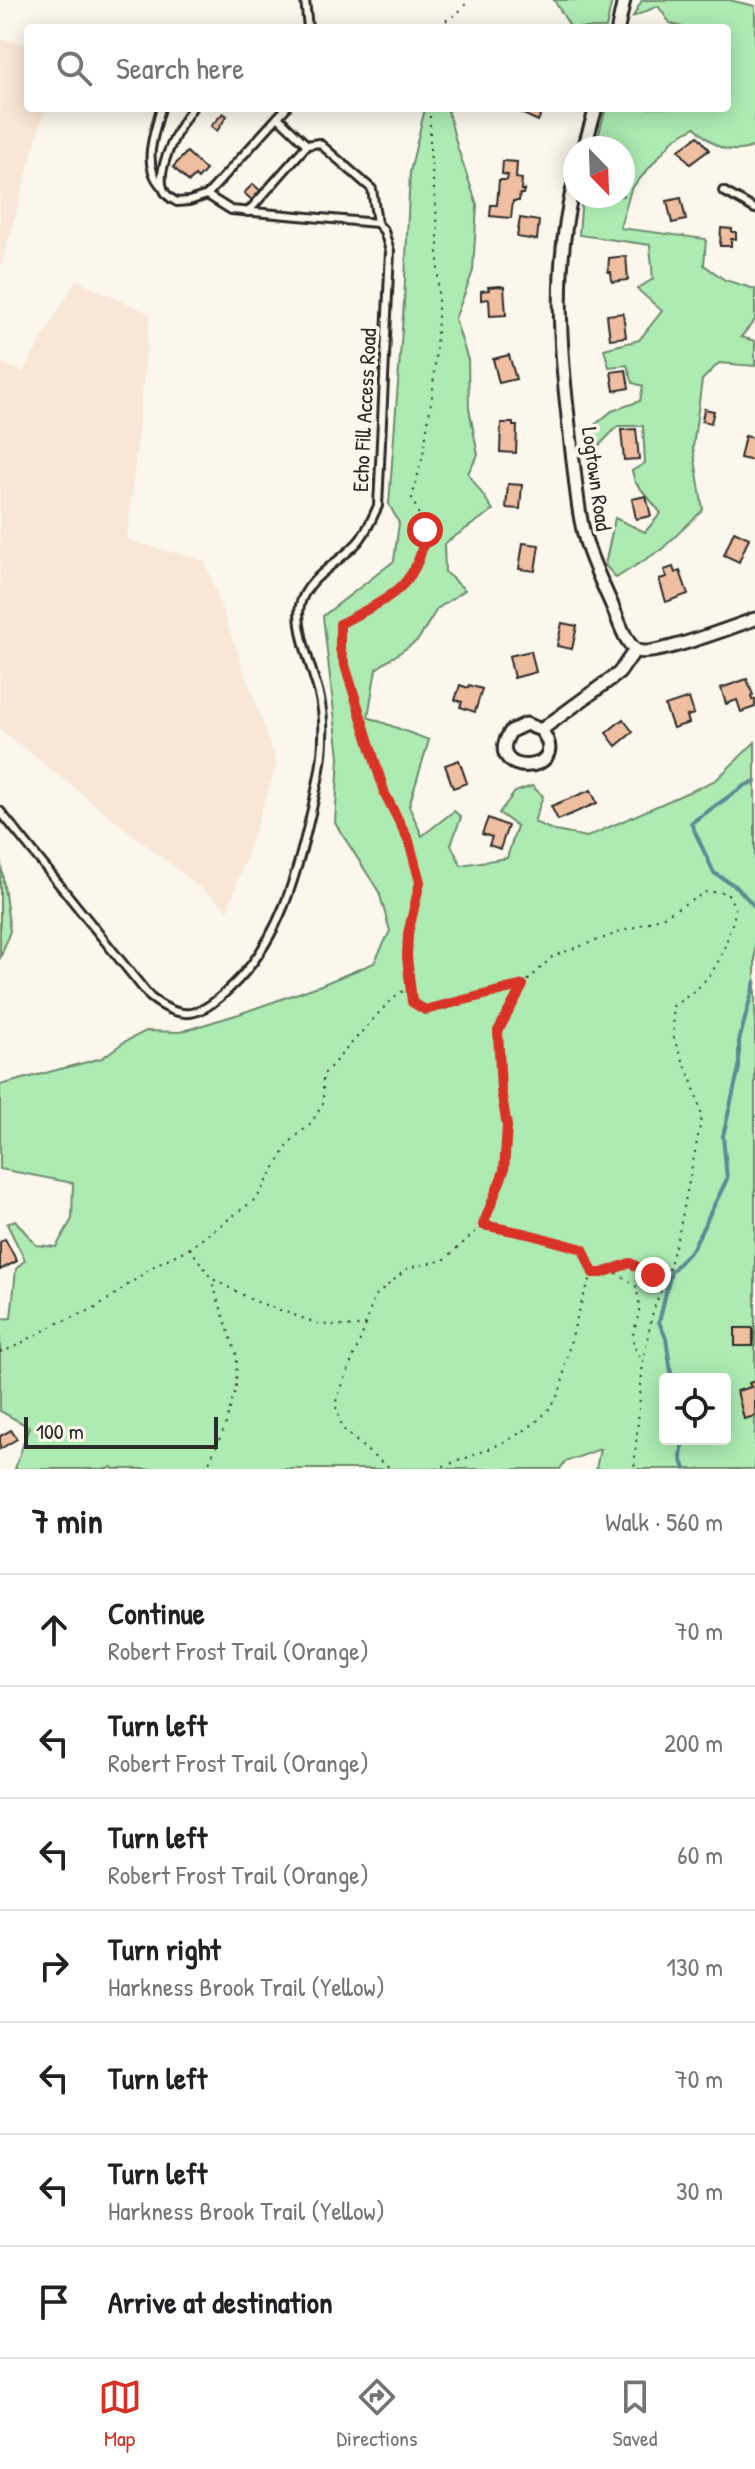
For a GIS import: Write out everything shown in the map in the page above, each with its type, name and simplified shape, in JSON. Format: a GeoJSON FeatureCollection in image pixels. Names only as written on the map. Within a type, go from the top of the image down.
{"type":"FeatureCollection","features":[{"type":"Feature","properties":{"kind":"street"},"geometry":{"type":"LineString","coordinates":[[619,24],[624,0]]}},
{"type":"Feature","properties":{"kind":"street"},"geometry":{"type":"LineString","coordinates":[[588,136],[595,112]]}},
{"type":"Feature","properties":{"kind":"street","name":"Logtown Road"},"geometry":{"type":"LineString","coordinates":[[570,208],[559,290],[576,485],[587,546],[635,650]]}},
{"type":"Feature","properties":{"kind":"street"},"geometry":{"type":"LineString","coordinates":[[541,730],[619,673],[635,650],[662,649],[755,619]]}},
{"type":"Feature","properties":{"kind":"lane"},"geometry":{"type":"LineString","coordinates":[[305,0],[308,24]]}},
{"type":"Feature","properties":{"kind":"lane"},"geometry":{"type":"LineString","coordinates":[[160,112],[148,160],[154,179],[167,196],[177,202],[207,195],[282,112]]}},
{"type":"Feature","properties":{"kind":"lane"},"geometry":{"type":"LineString","coordinates":[[162,187],[164,166],[179,128],[189,112]]}},
{"type":"Feature","properties":{"kind":"lane"},"geometry":{"type":"LineString","coordinates":[[248,212],[307,145],[278,117]]}},
{"type":"Feature","properties":{"kind":"lane","name":"Echo Fill Access Road"},"geometry":{"type":"LineString","coordinates":[[0,811],[150,997],[163,1007],[189,1015],[209,1008],[237,982],[269,937],[290,893],[321,765],[324,735],[320,698],[302,638],[300,606],[310,585],[359,542],[378,506],[390,251],[384,231],[377,223],[372,189],[319,143],[307,145]]}},
{"type":"Feature","properties":{"kind":"lane"},"geometry":{"type":"LineString","coordinates":[[723,191],[755,209]]}},
{"type":"Feature","properties":{"kind":"lane"},"geometry":{"type":"LineString","coordinates":[[207,195],[231,210],[377,223]]}},
{"type":"Feature","properties":{"kind":"path"},"geometry":{"type":"LineString","coordinates":[[445,24],[469,0]]}},
{"type":"Feature","properties":{"kind":"path"},"geometry":{"type":"LineString","coordinates":[[430,112],[430,151],[438,228],[438,320],[433,389],[423,455],[412,498],[425,530],[423,551],[408,583],[340,624],[340,649],[385,794],[409,841],[420,882],[408,934],[412,1002],[425,1010],[523,985]]}},
{"type":"Feature","properties":{"kind":"path"},"geometry":{"type":"LineString","coordinates":[[392,1469],[343,1429],[335,1404],[374,1297],[408,1268],[444,1260],[483,1225],[504,1171],[507,1126],[501,1090],[498,1031],[523,985],[553,956],[660,918],[706,892],[727,892],[736,910],[723,956],[699,990],[673,1006],[674,1040],[692,1081],[702,1116],[679,1232],[653,1311],[643,1361],[634,1469]]}},
{"type":"Feature","properties":{"kind":"path"},"geometry":{"type":"LineString","coordinates":[[0,1352],[96,1308],[157,1264],[190,1248],[257,1198],[290,1142],[311,1123],[323,1104],[323,1075],[387,1004],[410,985]]}},
{"type":"Feature","properties":{"kind":"path"},"geometry":{"type":"LineString","coordinates":[[436,1469],[520,1434],[539,1421],[559,1393],[585,1291],[593,1273],[583,1249],[483,1225]]}},
{"type":"Feature","properties":{"kind":"path"},"geometry":{"type":"LineString","coordinates":[[190,1248],[211,1278],[237,1356],[236,1387],[225,1427],[206,1469]]}},
{"type":"Feature","properties":{"kind":"path"},"geometry":{"type":"LineString","coordinates":[[602,1273],[630,1263],[664,1281]]}},
{"type":"Feature","properties":{"kind":"path"},"geometry":{"type":"LineString","coordinates":[[593,1273],[616,1273],[636,1285],[639,1308],[631,1335],[643,1361]]}},
{"type":"Feature","properties":{"kind":"path"},"geometry":{"type":"LineString","coordinates":[[211,1278],[252,1300],[319,1324],[353,1327],[366,1324]]}},
{"type":"Feature","properties":{"kind":"shaded area"},"geometry":{"type":"Polygon","coordinates":[[[0,39],[24,44],[24,112],[44,112],[0,270],[0,39]]]}},
{"type":"Feature","properties":{"kind":"shaded area"},"geometry":{"type":"Polygon","coordinates":[[[76,280],[150,314],[127,540],[205,561],[277,764],[228,910],[0,729],[0,363],[23,372],[76,280]]]}},
{"type":"Feature","properties":{"kind":"green space"},"geometry":{"type":"Polygon","coordinates":[[[554,0],[612,0],[607,24],[569,24],[554,0]]]}},
{"type":"Feature","properties":{"kind":"green space"},"geometry":{"type":"Polygon","coordinates":[[[642,0],[729,0],[755,6],[755,146],[737,150],[722,148],[695,127],[674,139],[635,184],[635,136],[598,136],[605,112],[731,112],[731,24],[673,24],[658,6],[633,17],[642,0]]]}},
{"type":"Feature","properties":{"kind":"green space"},"geometry":{"type":"Polygon","coordinates":[[[424,112],[448,112],[477,205],[473,271],[455,319],[468,360],[469,408],[478,455],[468,473],[493,510],[444,544],[445,572],[465,590],[437,609],[418,640],[376,669],[368,717],[429,740],[409,806],[422,836],[454,811],[461,817],[451,845],[461,865],[507,858],[517,826],[499,813],[515,792],[532,786],[543,796],[534,822],[555,831],[587,837],[716,780],[755,742],[755,1469],[596,1469],[600,1449],[565,1462],[560,1469],[15,1469],[29,1427],[0,1411],[0,1319],[11,1318],[16,1269],[25,1260],[7,1224],[15,1220],[36,1245],[56,1247],[72,1219],[73,1183],[0,1169],[0,1085],[102,1058],[146,1031],[180,1032],[321,985],[374,963],[390,931],[379,892],[335,823],[339,757],[323,616],[394,561],[399,523],[389,504],[410,172],[424,112]]]}},
{"type":"Feature","properties":{"kind":"green space"},"geometry":{"type":"Polygon","coordinates":[[[581,208],[626,208],[620,228],[706,239],[704,265],[725,280],[755,289],[755,320],[741,337],[755,341],[755,366],[719,363],[702,380],[693,447],[703,510],[662,549],[616,578],[605,565],[615,518],[645,532],[661,513],[635,482],[632,471],[645,463],[643,426],[618,426],[587,458],[585,433],[612,411],[640,401],[643,386],[633,383],[627,365],[609,367],[604,349],[639,340],[662,311],[637,289],[653,279],[650,245],[579,235],[581,208]]]}},
{"type":"Feature","properties":{"kind":"green space"},"geometry":{"type":"Polygon","coordinates":[[[0,857],[10,931],[0,959],[0,857]]]}},
{"type":"Feature","properties":{"kind":"building"},"geometry":{"type":"Polygon","coordinates":[[[524,112],[541,112],[538,121],[524,112]]]}},
{"type":"Feature","properties":{"kind":"building"},"geometry":{"type":"Polygon","coordinates":[[[223,113],[227,116],[217,131],[211,126],[223,113]]]}},
{"type":"Feature","properties":{"kind":"building"},"geometry":{"type":"Polygon","coordinates":[[[698,136],[709,150],[690,164],[679,150],[698,136]]]}},
{"type":"Feature","properties":{"kind":"building"},"geometry":{"type":"Polygon","coordinates":[[[187,152],[206,170],[198,179],[195,176],[189,182],[173,167],[187,152]]]}},
{"type":"Feature","properties":{"kind":"building"},"geometry":{"type":"Polygon","coordinates":[[[503,161],[517,162],[516,178],[522,179],[521,190],[524,190],[519,201],[513,201],[511,218],[490,216],[491,205],[497,205],[499,180],[507,180],[508,175],[502,174],[503,161]]]}},
{"type":"Feature","properties":{"kind":"building"},"geometry":{"type":"Polygon","coordinates":[[[253,184],[262,192],[253,201],[244,193],[253,184]]]}},
{"type":"Feature","properties":{"kind":"building"},"geometry":{"type":"Polygon","coordinates":[[[681,198],[686,220],[672,223],[667,201],[681,198]]]}},
{"type":"Feature","properties":{"kind":"building"},"geometry":{"type":"Polygon","coordinates":[[[520,218],[539,221],[537,240],[517,237],[520,218]]]}},
{"type":"Feature","properties":{"kind":"building"},"geometry":{"type":"Polygon","coordinates":[[[721,228],[736,232],[731,246],[720,246],[721,228]]]}},
{"type":"Feature","properties":{"kind":"building"},"geometry":{"type":"Polygon","coordinates":[[[626,256],[628,280],[612,282],[611,272],[608,272],[609,258],[626,256]]]}},
{"type":"Feature","properties":{"kind":"building"},"geometry":{"type":"Polygon","coordinates":[[[504,287],[506,315],[490,316],[489,299],[481,300],[481,291],[504,287]]]}},
{"type":"Feature","properties":{"kind":"building"},"geometry":{"type":"Polygon","coordinates":[[[623,313],[626,337],[610,339],[607,315],[623,313]]]}},
{"type":"Feature","properties":{"kind":"building"},"geometry":{"type":"Polygon","coordinates":[[[509,355],[516,379],[499,383],[493,359],[509,355]]]}},
{"type":"Feature","properties":{"kind":"building"},"geometry":{"type":"Polygon","coordinates":[[[626,370],[629,388],[614,391],[611,372],[626,370]]]}},
{"type":"Feature","properties":{"kind":"building"},"geometry":{"type":"Polygon","coordinates":[[[704,409],[714,411],[711,423],[702,421],[704,409]]]}},
{"type":"Feature","properties":{"kind":"building"},"geometry":{"type":"Polygon","coordinates":[[[501,423],[517,426],[516,453],[500,452],[501,423]]]}},
{"type":"Feature","properties":{"kind":"building"},"geometry":{"type":"Polygon","coordinates":[[[636,429],[639,459],[624,460],[621,430],[636,429]]]}},
{"type":"Feature","properties":{"kind":"building"},"geometry":{"type":"Polygon","coordinates":[[[745,436],[755,438],[754,461],[740,458],[745,436]]]}},
{"type":"Feature","properties":{"kind":"building"},"geometry":{"type":"Polygon","coordinates":[[[508,484],[522,485],[520,509],[506,508],[508,484]]]}},
{"type":"Feature","properties":{"kind":"building"},"geometry":{"type":"Polygon","coordinates":[[[646,496],[651,516],[636,519],[632,499],[646,496]]]}},
{"type":"Feature","properties":{"kind":"building"},"geometry":{"type":"Polygon","coordinates":[[[734,531],[749,538],[739,562],[724,555],[734,531]]]}},
{"type":"Feature","properties":{"kind":"building"},"geometry":{"type":"Polygon","coordinates":[[[523,543],[539,545],[535,571],[519,569],[523,543]]]}},
{"type":"Feature","properties":{"kind":"building"},"geometry":{"type":"Polygon","coordinates":[[[673,567],[675,573],[680,571],[688,594],[666,602],[659,579],[667,577],[664,570],[673,567]]]}},
{"type":"Feature","properties":{"kind":"building"},"geometry":{"type":"Polygon","coordinates":[[[562,623],[577,626],[572,649],[557,646],[562,623]]]}},
{"type":"Feature","properties":{"kind":"building"},"geometry":{"type":"Polygon","coordinates":[[[531,651],[536,672],[514,678],[509,656],[531,651]]]}},
{"type":"Feature","properties":{"kind":"building"},"geometry":{"type":"Polygon","coordinates":[[[747,679],[755,707],[741,712],[737,700],[726,704],[721,688],[747,679]]]}},
{"type":"Feature","properties":{"kind":"building"},"geometry":{"type":"Polygon","coordinates":[[[460,685],[482,689],[475,712],[460,707],[462,702],[455,700],[460,685]]]}},
{"type":"Feature","properties":{"kind":"building"},"geometry":{"type":"Polygon","coordinates":[[[689,698],[694,714],[687,716],[689,723],[673,728],[665,706],[689,698]]]}},
{"type":"Feature","properties":{"kind":"building"},"geometry":{"type":"Polygon","coordinates":[[[623,719],[633,732],[616,746],[606,733],[623,719]]]}},
{"type":"Feature","properties":{"kind":"building"},"geometry":{"type":"Polygon","coordinates":[[[459,760],[467,783],[453,788],[445,765],[459,760]]]}},
{"type":"Feature","properties":{"kind":"building"},"geometry":{"type":"Polygon","coordinates":[[[591,790],[597,803],[558,820],[551,806],[591,790]]]}},
{"type":"Feature","properties":{"kind":"building"},"geometry":{"type":"Polygon","coordinates":[[[488,818],[508,826],[500,849],[489,845],[492,837],[482,834],[488,818]]]}},
{"type":"Feature","properties":{"kind":"building"},"geometry":{"type":"Polygon","coordinates":[[[5,1239],[17,1261],[0,1270],[0,1242],[5,1239]]]}},
{"type":"Feature","properties":{"kind":"building"},"geometry":{"type":"Polygon","coordinates":[[[735,1328],[753,1328],[753,1346],[735,1346],[735,1328]]]}},
{"type":"Feature","properties":{"kind":"building"},"geometry":{"type":"Polygon","coordinates":[[[755,1381],[755,1416],[744,1419],[737,1391],[751,1387],[749,1383],[755,1381]]]}},
{"type":"Feature","properties":{"kind":"building"},"geometry":{"type":"Polygon","coordinates":[[[11,1430],[17,1439],[0,1449],[0,1436],[11,1430]]]}},
{"type":"Feature","properties":{"kind":"waterway"},"geometry":{"type":"LineString","coordinates":[[755,781],[691,823],[714,873],[737,887],[755,907]]}},
{"type":"Feature","properties":{"kind":"waterway"},"geometry":{"type":"LineString","coordinates":[[671,1373],[666,1338],[659,1322],[671,1272],[693,1248],[727,1179],[723,1136],[739,1068],[739,1041],[755,981]]}},
{"type":"Feature","properties":{"kind":"waterway"},"geometry":{"type":"LineString","coordinates":[[682,1445],[681,1458],[685,1469]]}},
{"type":"Feature","properties":{"kind":"route"},"geometry":{"type":"LineString","coordinates":[[425,530],[423,551],[408,583],[340,624],[340,649],[385,794],[409,841],[420,882],[408,934],[412,1002],[425,1010],[523,985],[498,1031],[501,1090],[507,1126],[504,1171],[483,1225],[583,1249],[593,1273],[630,1263],[653,1275]]}}]}
